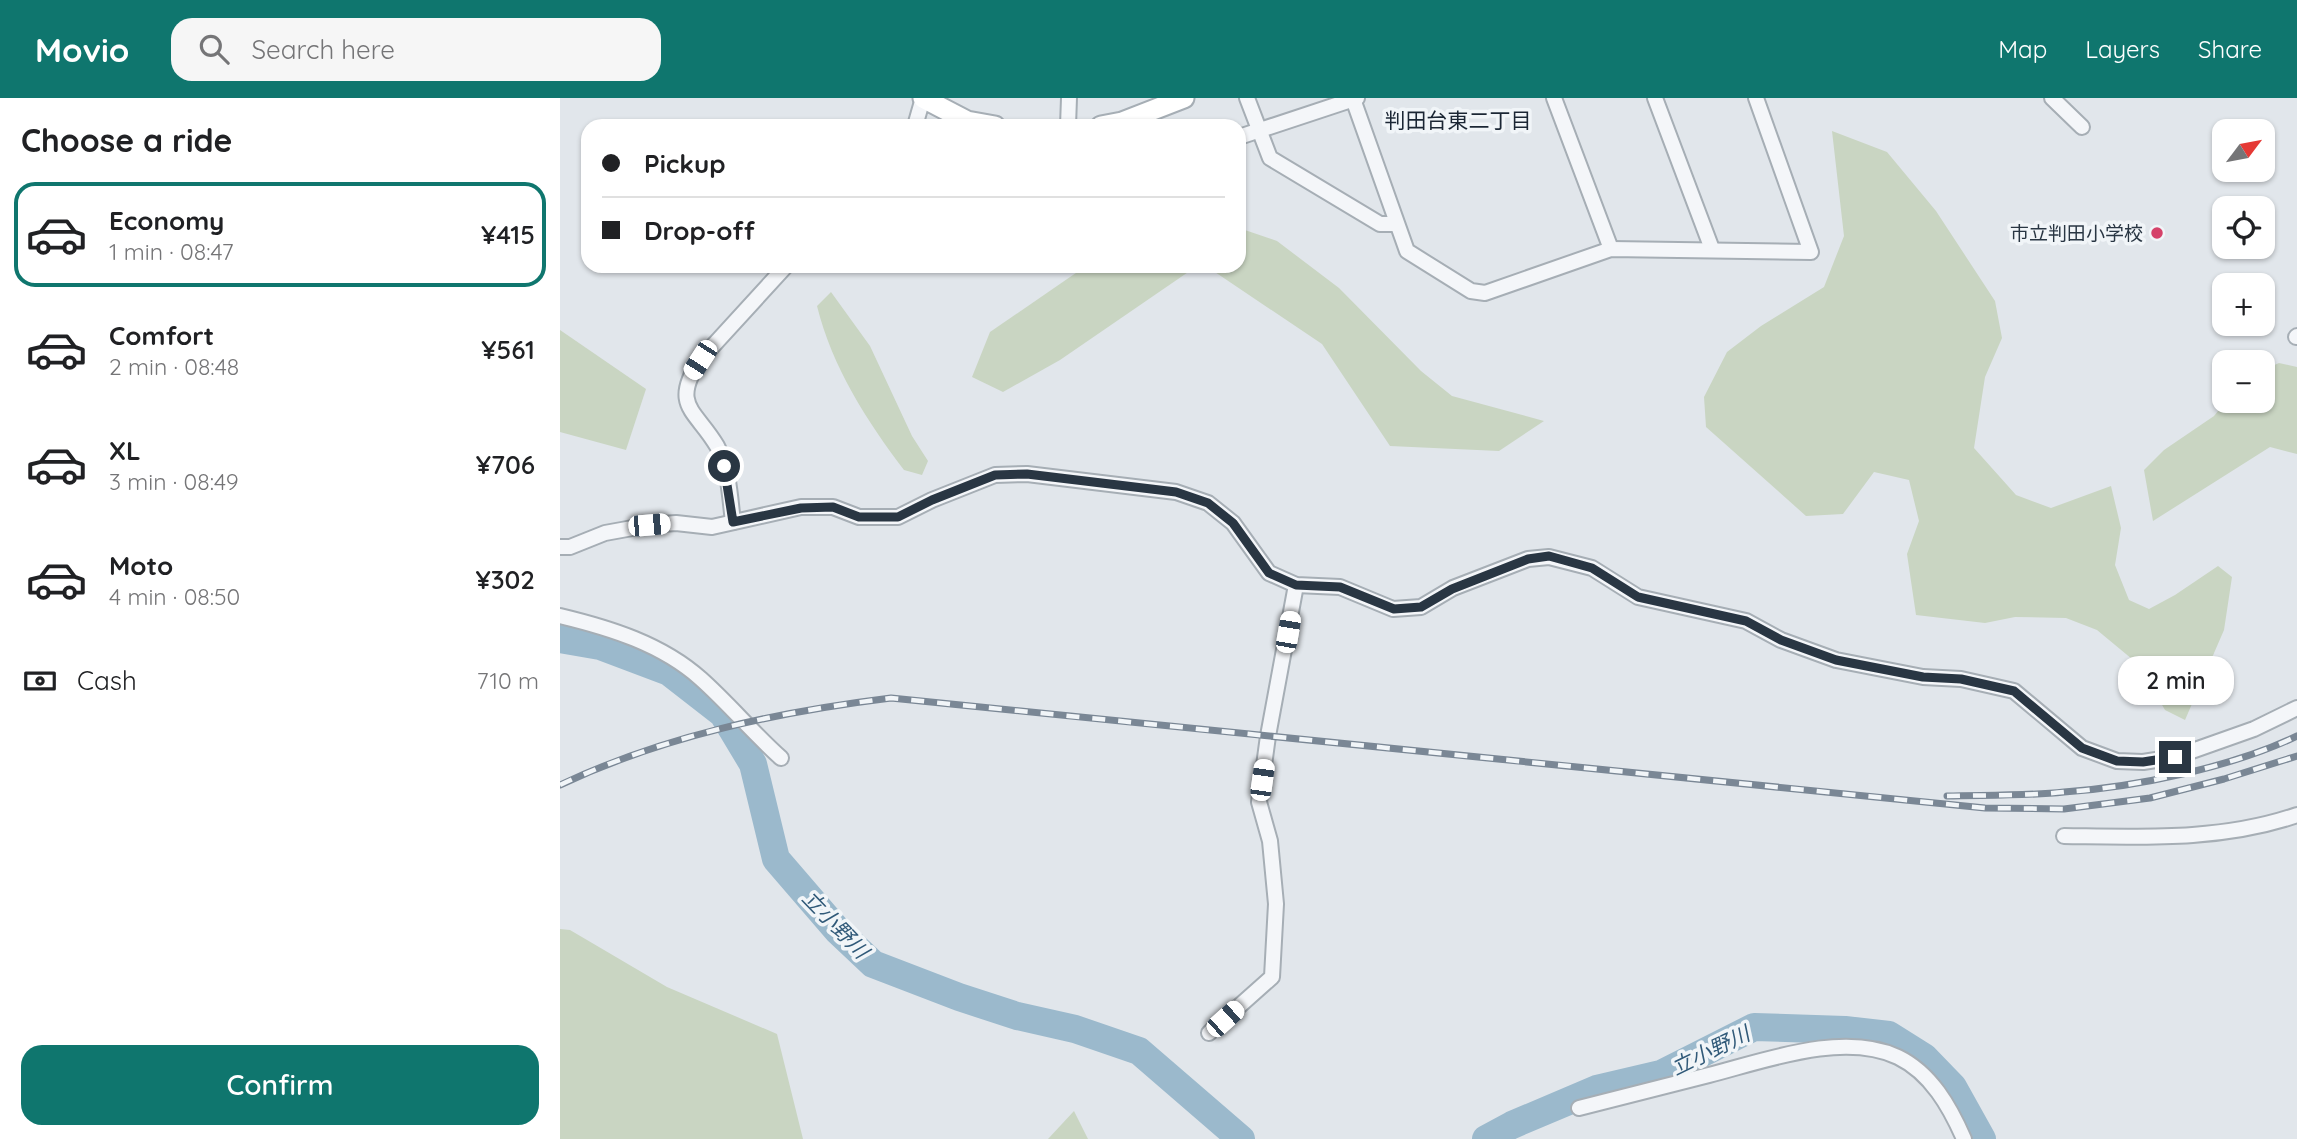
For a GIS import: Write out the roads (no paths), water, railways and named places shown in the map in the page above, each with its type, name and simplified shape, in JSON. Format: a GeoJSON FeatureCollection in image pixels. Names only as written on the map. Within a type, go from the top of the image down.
{"type":"FeatureCollection","features":[{"type":"Feature","properties":{"kind":"street"},"geometry":{"type":"LineString","coordinates":[[917,119],[923,98],[958,119]]}},
{"type":"Feature","properties":{"kind":"street"},"geometry":{"type":"LineString","coordinates":[[1068,119],[1069,98]]}},
{"type":"Feature","properties":{"kind":"street"},"geometry":{"type":"LineString","coordinates":[[1130,119],[1184,98]]}},
{"type":"Feature","properties":{"kind":"street"},"geometry":{"type":"LineString","coordinates":[[1247,98],[1270,158],[1380,224],[1395,224]]}},
{"type":"Feature","properties":{"kind":"street"},"geometry":{"type":"LineString","coordinates":[[1553,98],[1611,249]]}},
{"type":"Feature","properties":{"kind":"street"},"geometry":{"type":"LineString","coordinates":[[1655,98],[1712,248]]}},
{"type":"Feature","properties":{"kind":"street"},"geometry":{"type":"LineString","coordinates":[[1246,134],[1355,99],[1395,224],[1407,251],[1471,291],[1485,293],[1611,249],[1712,248],[1811,252],[1756,98]]}},
{"type":"Feature","properties":{"kind":"street"},"geometry":{"type":"LineString","coordinates":[[2052,98],[2082,127]]}},
{"type":"Feature","properties":{"kind":"street"},"geometry":{"type":"LineString","coordinates":[[733,522],[728,482],[717,447],[691,412],[685,392],[690,376],[700,360],[780,273]]}},
{"type":"Feature","properties":{"kind":"street"},"geometry":{"type":"LineString","coordinates":[[560,547],[570,547],[605,533],[649,525],[676,523],[712,527],[812,507],[833,507],[859,517],[898,517],[995,475],[1027,474],[1176,492],[1208,503],[1233,523],[1269,573],[1296,585],[1340,587],[1394,609],[1421,607],[1452,589],[1528,559],[1549,556],[1592,568],[1638,597],[1746,621],[1781,640],[1836,660],[1923,677],[1961,679],[2014,691],[2082,748],[2117,761],[2143,762],[2175,757],[2253,729],[2297,708]]}},
{"type":"Feature","properties":{"kind":"street"},"geometry":{"type":"LineString","coordinates":[[1209,1033],[1272,977],[1276,904],[1270,841],[1259,802],[1296,585]]}},
{"type":"Feature","properties":{"kind":"street"},"geometry":{"type":"LineString","coordinates":[[560,616],[634,637],[667,656],[699,677],[752,733],[781,758]]}},
{"type":"Feature","properties":{"kind":"street"},"geometry":{"type":"LineString","coordinates":[[2064,836],[2190,836],[2236,832],[2297,815]]}},
{"type":"Feature","properties":{"kind":"street"},"geometry":{"type":"LineString","coordinates":[[1579,1108],[1810,1050],[1868,1049],[1895,1056],[1915,1067],[1952,1112],[1964,1139]]}},
{"type":"Feature","properties":{"kind":"waterway","name":"立小野川"},"geometry":{"type":"LineString","coordinates":[[560,639],[600,646],[669,672],[723,714],[753,764],[776,859],[838,931],[873,964],[1017,1016],[1075,1029],[1139,1051],[1241,1139]]}},
{"type":"Feature","properties":{"kind":"waterway","name":"立小野川"},"geometry":{"type":"LineString","coordinates":[[1486,1139],[1597,1089],[1661,1074],[1754,1027],[1845,1030],[1889,1035],[1924,1057],[1953,1087],[1982,1139]]}},
{"type":"Feature","properties":{"kind":"railway"},"geometry":{"type":"LineString","coordinates":[[560,785],[640,753],[722,728],[891,698],[1985,808],[2064,809],[2150,798],[2297,756]]}},
{"type":"Feature","properties":{"kind":"railway"},"geometry":{"type":"LineString","coordinates":[[1947,796],[2050,793],[2152,780],[2244,757],[2297,736]]}},
{"type":"Feature","properties":{"kind":"place","name":"市立判田小学校"},"geometry":{"type":"Point","coordinates":[2157,233]}},
{"type":"Feature","properties":{"kind":"district","name":"判田台東二丁目"},"geometry":{"type":"Point","coordinates":[1458,120]}}]}
